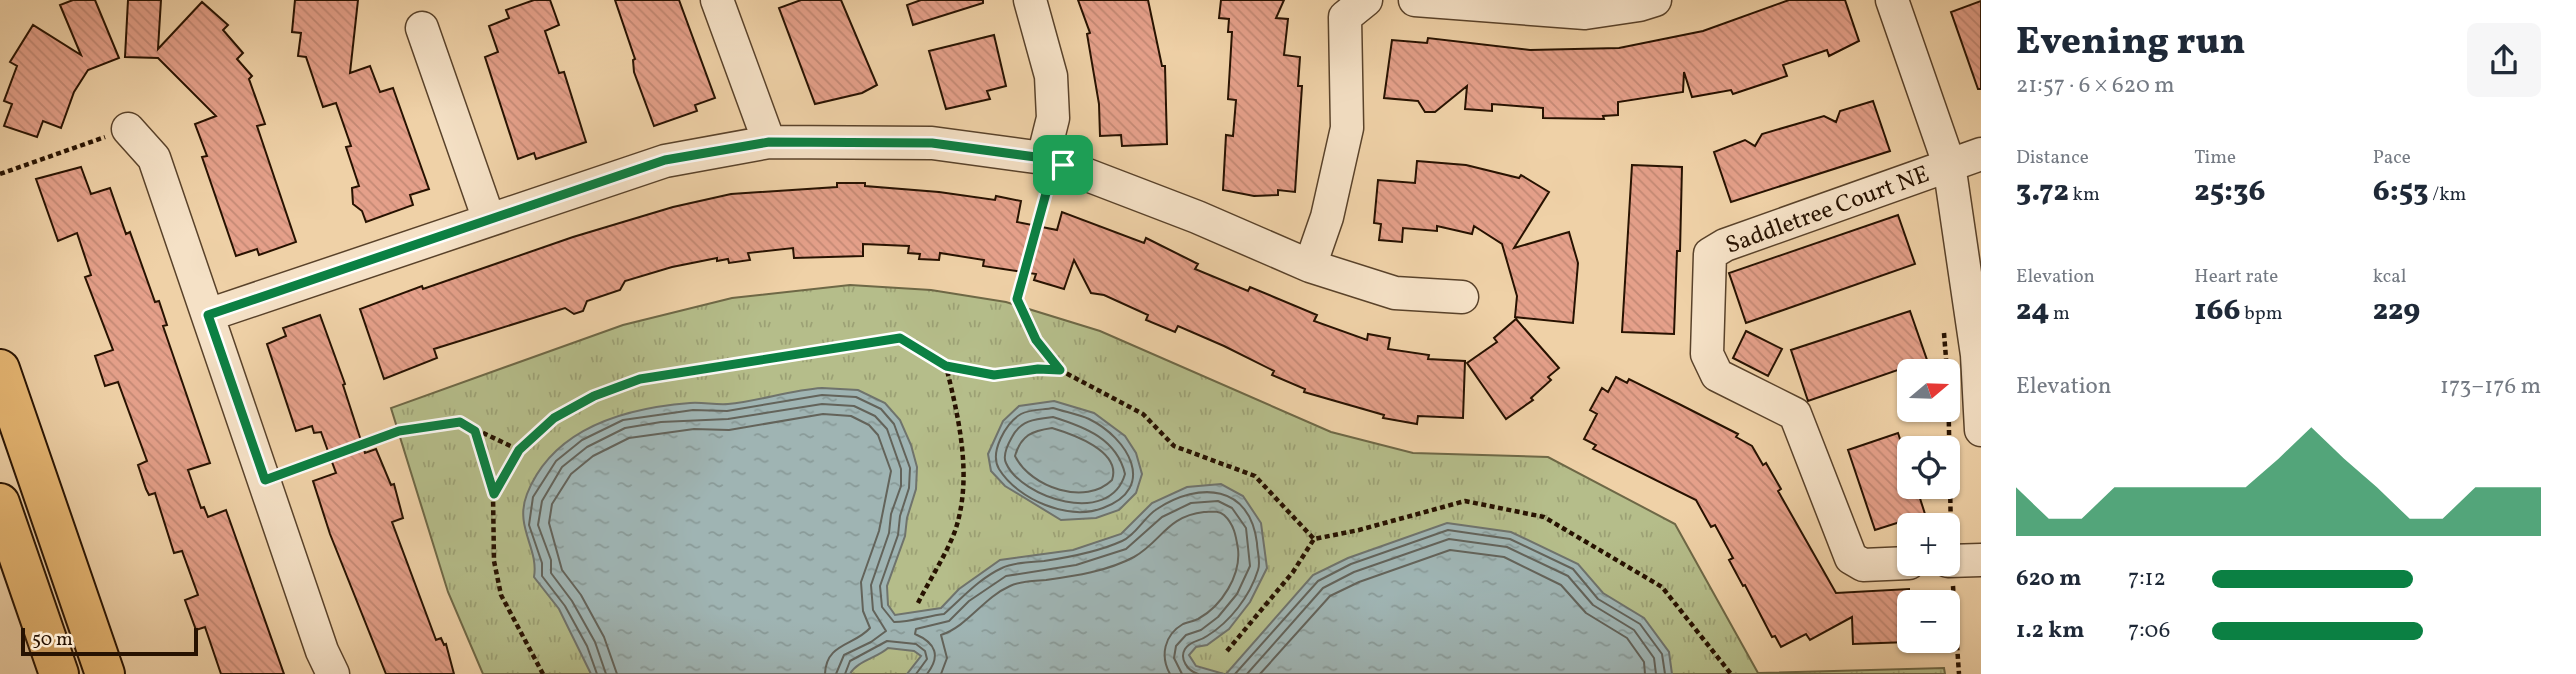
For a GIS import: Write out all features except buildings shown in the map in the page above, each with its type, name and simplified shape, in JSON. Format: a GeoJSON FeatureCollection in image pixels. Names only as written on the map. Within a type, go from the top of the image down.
{"type":"FeatureCollection","features":[{"type":"Feature","properties":{"kind":"main road"},"geometry":{"type":"LineString","coordinates":[[0,369],[105,674]]}},
{"type":"Feature","properties":{"kind":"main road"},"geometry":{"type":"LineString","coordinates":[[0,503],[59,674]]}},
{"type":"Feature","properties":{"kind":"street"},"geometry":{"type":"LineString","coordinates":[[718,0],[769,142]]}},
{"type":"Feature","properties":{"kind":"street"},"geometry":{"type":"LineString","coordinates":[[1030,0],[1051,76],[1053,162]]}},
{"type":"Feature","properties":{"kind":"street"},"geometry":{"type":"LineString","coordinates":[[1310,267],[1327,217],[1347,128],[1345,17],[1366,0]]}},
{"type":"Feature","properties":{"kind":"street"},"geometry":{"type":"LineString","coordinates":[[1416,0],[1507,2],[1585,13],[1655,0]]}},
{"type":"Feature","properties":{"kind":"street"},"geometry":{"type":"LineString","coordinates":[[1892,0],[1949,164],[1977,355],[1981,430]]}},
{"type":"Feature","properties":{"kind":"street"},"geometry":{"type":"LineString","coordinates":[[422,27],[489,220]]}},
{"type":"Feature","properties":{"kind":"street"},"geometry":{"type":"LineString","coordinates":[[128,129],[154,159],[322,652],[333,674]]}},
{"type":"Feature","properties":{"kind":"street"},"geometry":{"type":"LineString","coordinates":[[208,315],[665,160],[769,142],[932,143],[1053,162],[1197,217],[1310,267],[1395,293],[1462,297]]}},
{"type":"Feature","properties":{"kind":"street"},"geometry":{"type":"LineString","coordinates":[[1949,164],[1981,154]]}},
{"type":"Feature","properties":{"kind":"street","name":"Saddletree Court NE"},"geometry":{"type":"LineString","coordinates":[[1897,564],[1863,565],[1851,558],[1794,414],[1717,375],[1707,354],[1710,254],[1725,245],[1949,164]]}},
{"type":"Feature","properties":{"kind":"path"},"geometry":{"type":"LineString","coordinates":[[0,174],[128,129]]}},
{"type":"Feature","properties":{"kind":"path"},"geometry":{"type":"LineString","coordinates":[[1053,162],[1017,299],[1036,340],[1060,370],[1143,414],[1174,446],[1255,476],[1314,539]]}},
{"type":"Feature","properties":{"kind":"path"},"geometry":{"type":"LineString","coordinates":[[1943,319],[1946,359]]}},
{"type":"Feature","properties":{"kind":"path"},"geometry":{"type":"LineString","coordinates":[[494,494],[519,450],[554,418],[594,396],[640,379],[900,338],[946,366],[994,375],[1038,369],[1060,370]]}},
{"type":"Feature","properties":{"kind":"path"},"geometry":{"type":"LineString","coordinates":[[918,603],[955,530],[964,484],[960,422],[946,366]]}},
{"type":"Feature","properties":{"kind":"path"},"geometry":{"type":"LineString","coordinates":[[265,480],[399,431],[460,422],[519,450]]}},
{"type":"Feature","properties":{"kind":"path"},"geometry":{"type":"LineString","coordinates":[[1951,422],[1957,513]]}},
{"type":"Feature","properties":{"kind":"path"},"geometry":{"type":"LineString","coordinates":[[475,431],[494,494],[494,561],[501,595],[543,674]]}},
{"type":"Feature","properties":{"kind":"path"},"geometry":{"type":"LineString","coordinates":[[1227,651],[1293,572],[1314,539],[1359,530],[1465,501],[1544,517],[1661,587],[1731,674]]}},
{"type":"Feature","properties":{"kind":"path"},"geometry":{"type":"LineString","coordinates":[[1959,674],[1960,576]]}},
{"type":"Feature","properties":{"kind":"green space"},"geometry":{"type":"Polygon","coordinates":[[[850,285],[931,290],[1006,302],[1100,331],[1331,432],[1413,453],[1548,457],[1675,524],[1758,673],[1944,668],[1945,674],[483,674],[448,592],[391,408],[623,325],[732,298],[850,285]]]}},
{"type":"Feature","properties":{"kind":"water"},"geometry":{"type":"Polygon","coordinates":[[[822,388],[858,390],[885,403],[900,420],[911,445],[917,467],[916,489],[907,518],[905,536],[887,586],[888,605],[895,615],[941,608],[959,589],[1000,560],[1073,550],[1121,534],[1152,503],[1187,487],[1221,484],[1243,496],[1261,523],[1267,568],[1250,602],[1229,629],[1207,645],[1196,647],[1189,655],[1196,666],[1224,674],[907,674],[921,656],[914,651],[888,648],[857,666],[850,674],[591,674],[559,609],[534,577],[535,566],[523,517],[527,494],[539,471],[554,453],[573,438],[617,417],[666,406],[728,404],[822,388]]]}},
{"type":"Feature","properties":{"kind":"water"},"geometry":{"type":"Polygon","coordinates":[[[1054,401],[1094,413],[1125,436],[1136,453],[1142,474],[1136,493],[1119,510],[1096,518],[1061,520],[1005,486],[991,471],[988,454],[1003,421],[1019,406],[1054,401]]]}},
{"type":"Feature","properties":{"kind":"water"},"geometry":{"type":"Polygon","coordinates":[[[1447,523],[1511,532],[1578,564],[1603,593],[1644,618],[1669,652],[1672,674],[1226,674],[1313,575],[1348,558],[1447,523]]]}},
{"type":"Feature","properties":{"kind":"route"},"geometry":{"type":"LineString","coordinates":[[769,142],[932,143],[1043,158],[1063,165],[1048,186],[1017,299],[1036,340],[1060,370],[1038,369],[994,375],[946,366],[900,338],[640,379],[594,396],[554,418],[519,450],[494,494],[475,431],[460,422],[399,431],[265,480],[208,315],[665,160],[769,142]]}}]}
